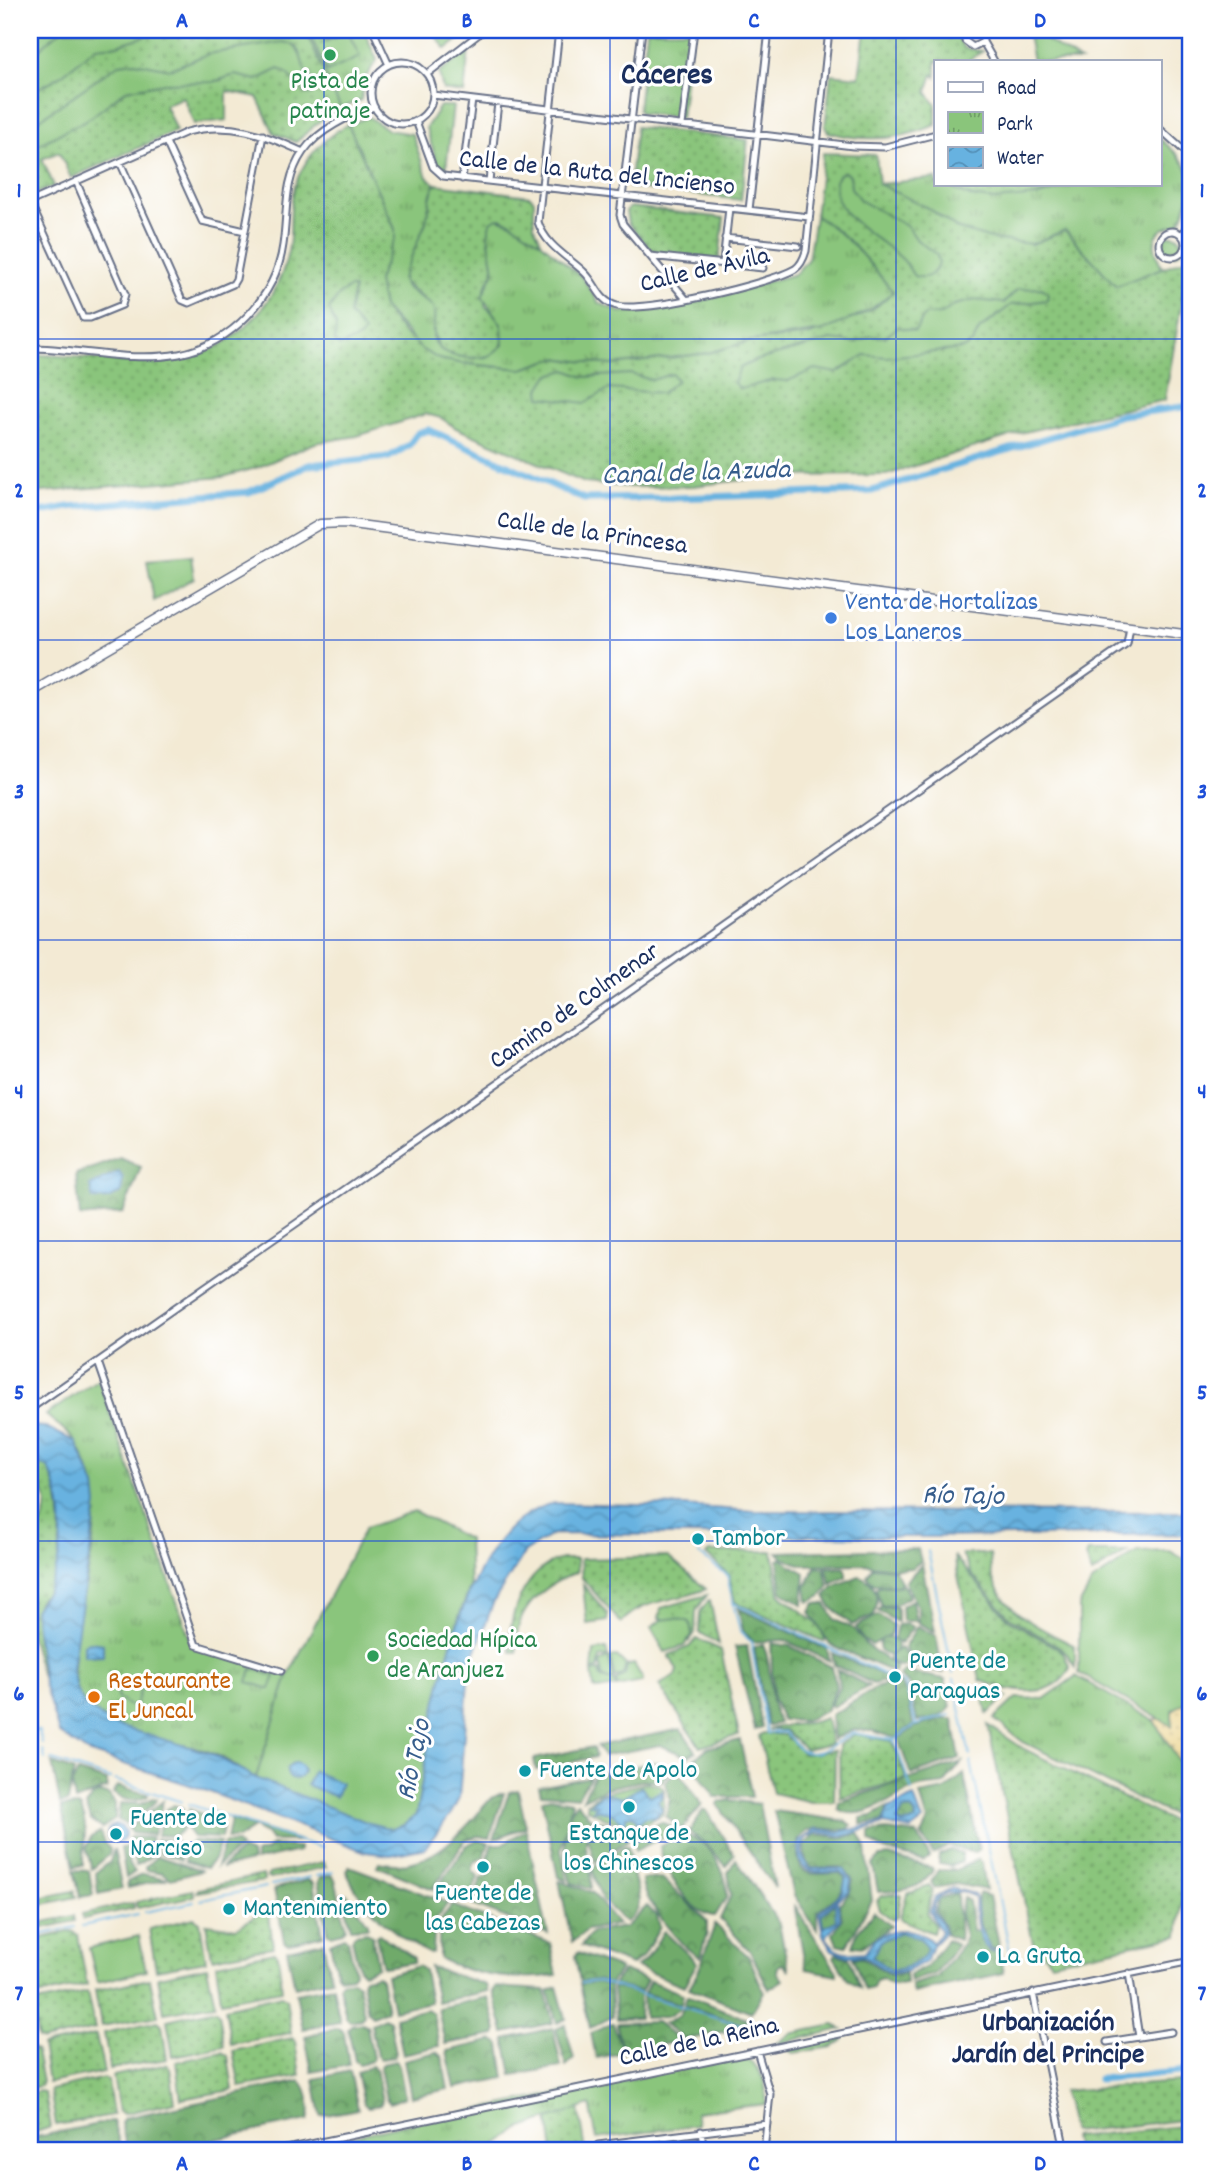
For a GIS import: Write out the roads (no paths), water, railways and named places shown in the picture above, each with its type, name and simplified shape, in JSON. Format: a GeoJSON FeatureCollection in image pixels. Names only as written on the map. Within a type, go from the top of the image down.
{"type":"FeatureCollection","features":[{"type":"Feature","properties":{"kind":"street"},"geometry":{"type":"LineString","coordinates":[[373,30],[389,65]]}},
{"type":"Feature","properties":{"kind":"street"},"geometry":{"type":"LineString","coordinates":[[427,74],[484,30]]}},
{"type":"Feature","properties":{"kind":"street","name":"Calle de Ávila"},"geometry":{"type":"LineString","coordinates":[[559,30],[538,222],[543,236],[588,276],[604,299],[617,306],[637,308],[661,306],[794,269],[804,256],[829,30]]}},
{"type":"Feature","properties":{"kind":"street"},"geometry":{"type":"LineString","coordinates":[[642,30],[622,195],[623,224],[686,299]]}},
{"type":"Feature","properties":{"kind":"street"},"geometry":{"type":"LineString","coordinates":[[682,125],[694,30]]}},
{"type":"Feature","properties":{"kind":"street"},"geometry":{"type":"LineString","coordinates":[[749,210],[769,30]]}},
{"type":"Feature","properties":{"kind":"street"},"geometry":{"type":"LineString","coordinates":[[965,30],[963,38],[967,44],[973,47],[982,43]]}},
{"type":"Feature","properties":{"kind":"street"},"geometry":{"type":"LineString","coordinates":[[983,30],[982,43],[993,60]]}},
{"type":"Feature","properties":{"kind":"street"},"geometry":{"type":"LineString","coordinates":[[409,63],[427,74],[433,95],[430,106],[416,121],[391,123],[374,107],[371,92],[373,81],[389,65],[409,63]]}},
{"type":"Feature","properties":{"kind":"street"},"geometry":{"type":"LineString","coordinates":[[433,95],[885,147],[934,135]]}},
{"type":"Feature","properties":{"kind":"street"},"geometry":{"type":"LineString","coordinates":[[463,178],[472,100]]}},
{"type":"Feature","properties":{"kind":"street"},"geometry":{"type":"LineString","coordinates":[[489,181],[498,103]]}},
{"type":"Feature","properties":{"kind":"street"},"geometry":{"type":"LineString","coordinates":[[30,348],[97,354],[177,354],[201,347],[234,328],[260,301],[277,268],[283,248],[286,193],[303,152],[330,127],[374,107]]}},
{"type":"Feature","properties":{"kind":"street","name":"Calle de la Ruta del Incienso"},"geometry":{"type":"LineString","coordinates":[[416,121],[436,173],[809,217]]}},
{"type":"Feature","properties":{"kind":"street"},"geometry":{"type":"LineString","coordinates":[[76,181],[125,294],[122,304],[90,318],[83,318],[30,202],[76,181],[166,142],[208,127],[227,126],[264,135],[303,152]]}},
{"type":"Feature","properties":{"kind":"street"},"geometry":{"type":"LineString","coordinates":[[1162,131],[1191,157]]}},
{"type":"Feature","properties":{"kind":"street"},"geometry":{"type":"LineString","coordinates":[[120,162],[185,302],[233,284],[264,135]]}},
{"type":"Feature","properties":{"kind":"street"},"geometry":{"type":"LineString","coordinates":[[166,142],[202,221],[245,231]]}},
{"type":"Feature","properties":{"kind":"street"},"geometry":{"type":"LineString","coordinates":[[723,263],[729,208]]}},
{"type":"Feature","properties":{"kind":"street"},"geometry":{"type":"LineString","coordinates":[[1182,236],[1173,231],[1165,233],[1160,240],[1161,252],[1173,258],[1181,254],[1185,246],[1182,236],[1191,217]]}},
{"type":"Feature","properties":{"kind":"street"},"geometry":{"type":"LineString","coordinates":[[725,237],[798,246]]}},
{"type":"Feature","properties":{"kind":"street"},"geometry":{"type":"LineString","coordinates":[[650,256],[763,268]]}},
{"type":"Feature","properties":{"kind":"street","name":"Calle de la Princesa"},"geometry":{"type":"LineString","coordinates":[[30,693],[320,524],[344,523],[1191,635]]}},
{"type":"Feature","properties":{"kind":"street","name":"Camino de Colmenar"},"geometry":{"type":"LineString","coordinates":[[30,1409],[1127,644],[1129,627]]}},
{"type":"Feature","properties":{"kind":"street"},"geometry":{"type":"LineString","coordinates":[[98,1362],[196,1645],[281,1671]]}},
{"type":"Feature","properties":{"kind":"street","name":"Calle de la Reina"},"geometry":{"type":"LineString","coordinates":[[277,2151],[1129,1973],[1190,1961],[1191,1970]]}},
{"type":"Feature","properties":{"kind":"street"},"geometry":{"type":"LineString","coordinates":[[1129,1973],[1139,2037]]}},
{"type":"Feature","properties":{"kind":"street"},"geometry":{"type":"LineString","coordinates":[[1033,1993],[1065,2151]]}},
{"type":"Feature","properties":{"kind":"street"},"geometry":{"type":"LineString","coordinates":[[1107,2042],[1171,2032]]}},
{"type":"Feature","properties":{"kind":"street"},"geometry":{"type":"LineString","coordinates":[[757,2051],[768,2084],[764,2151]]}},
{"type":"Feature","properties":{"kind":"street"},"geometry":{"type":"LineString","coordinates":[[598,2145],[767,2124]]}},
{"type":"Feature","properties":{"kind":"street"},"geometry":{"type":"LineString","coordinates":[[701,2131],[704,2151]]}},
{"type":"Feature","properties":{"kind":"street"},"geometry":{"type":"LineString","coordinates":[[621,2142],[623,2151]]}},
{"type":"Feature","properties":{"kind":"water"},"geometry":{"type":"Polygon","coordinates":[[[119,1172],[123,1178],[121,1193],[108,1199],[93,1199],[90,1186],[119,1172]]]}},
{"type":"Feature","properties":{"kind":"water"},"geometry":{"type":"Polygon","coordinates":[[[30,1426],[46,1427],[76,1442],[95,1486],[97,1505],[72,1668],[76,1689],[84,1704],[111,1724],[210,1753],[256,1778],[369,1823],[392,1829],[404,1825],[416,1815],[440,1685],[453,1636],[471,1589],[492,1549],[520,1519],[554,1503],[683,1506],[754,1511],[1191,1512],[1191,1534],[925,1537],[553,1534],[525,1552],[494,1601],[469,1669],[459,1798],[452,1812],[425,1848],[391,1855],[366,1852],[199,1788],[87,1752],[59,1733],[43,1681],[34,1610],[47,1592],[58,1562],[61,1512],[48,1467],[30,1462],[30,1426]]]}},
{"type":"Feature","properties":{"kind":"water"},"geometry":{"type":"Polygon","coordinates":[[[88,1642],[103,1644],[103,1655],[84,1656],[84,1645],[88,1642]]]}},
{"type":"Feature","properties":{"kind":"water"},"geometry":{"type":"Polygon","coordinates":[[[295,1763],[303,1771],[295,1779],[287,1771],[295,1763]]]}},
{"type":"Feature","properties":{"kind":"water"},"geometry":{"type":"Polygon","coordinates":[[[313,1771],[341,1783],[336,1797],[307,1785],[313,1771]]]}},
{"type":"Feature","properties":{"kind":"water","name":"Estanque de los Chinescos"},"geometry":{"type":"Polygon","coordinates":[[[641,1787],[650,1796],[662,1791],[663,1796],[658,1801],[662,1810],[656,1816],[645,1817],[635,1826],[637,1820],[632,1815],[626,1816],[626,1826],[608,1812],[593,1810],[597,1805],[590,1804],[604,1793],[622,1798],[641,1787]]]}},
{"type":"Feature","properties":{"kind":"water"},"geometry":{"type":"Polygon","coordinates":[[[914,1797],[923,1821],[911,1830],[884,1824],[844,1836],[818,1832],[804,1841],[803,1858],[811,1869],[844,1869],[851,1880],[849,1891],[837,1900],[840,1919],[826,1937],[842,1951],[853,1953],[865,1952],[879,1937],[898,1930],[916,1932],[933,1943],[941,1932],[930,1912],[935,1897],[952,1888],[975,1894],[979,1926],[991,1949],[980,1938],[975,1897],[955,1892],[942,1895],[934,1905],[933,1913],[942,1923],[944,1934],[933,1945],[925,1962],[907,1971],[890,1973],[864,1956],[848,1956],[832,1950],[823,1935],[819,1913],[843,1892],[846,1877],[840,1872],[815,1872],[804,1867],[800,1861],[800,1841],[816,1829],[840,1832],[883,1823],[889,1808],[914,1797]],[[911,1809],[903,1810],[897,1821],[903,1824],[916,1821],[915,1813],[911,1809]],[[835,1902],[821,1915],[823,1928],[836,1921],[835,1902]],[[900,1932],[881,1941],[872,1957],[892,1971],[918,1962],[927,1949],[921,1939],[900,1932]]]}},
{"type":"Feature","properties":{"kind":"water","name":"Fuente de Narciso"},"geometry":{"type":"Polygon","coordinates":[[[116,1825],[122,1828],[125,1834],[122,1840],[116,1843],[110,1840],[107,1834],[110,1828],[116,1825]]]}},
{"type":"Feature","properties":{"kind":"waterway","name":"Canal de la Azuda"},"geometry":{"type":"LineString","coordinates":[[30,514],[68,507],[249,492],[309,465],[389,457],[409,445],[418,433],[429,430],[584,499],[872,491],[1122,415],[1191,406]]}},
{"type":"Feature","properties":{"kind":"waterway"},"geometry":{"type":"LineString","coordinates":[[928,1551],[953,1673]]}},
{"type":"Feature","properties":{"kind":"waterway"},"geometry":{"type":"LineString","coordinates":[[699,1554],[727,1575],[733,1603],[905,1684],[916,1725],[950,1715]]}},
{"type":"Feature","properties":{"kind":"waterway"},"geometry":{"type":"LineString","coordinates":[[733,1603],[740,1630],[751,1642],[767,1733],[784,1732],[800,1750],[814,1753],[853,1733],[894,1740],[915,1725]]}},
{"type":"Feature","properties":{"kind":"waterway"},"geometry":{"type":"LineString","coordinates":[[954,1679],[970,1756]]}},
{"type":"Feature","properties":{"kind":"waterway"},"geometry":{"type":"LineString","coordinates":[[30,1731],[39,1731],[42,1744]]}},
{"type":"Feature","properties":{"kind":"waterway"},"geometry":{"type":"LineString","coordinates":[[894,1740],[912,1791]]}},
{"type":"Feature","properties":{"kind":"waterway"},"geometry":{"type":"LineString","coordinates":[[43,1750],[45,1759]]}},
{"type":"Feature","properties":{"kind":"waterway"},"geometry":{"type":"LineString","coordinates":[[52,1760],[111,1779]]}},
{"type":"Feature","properties":{"kind":"waterway"},"geometry":{"type":"LineString","coordinates":[[971,1762],[1012,1962]]}},
{"type":"Feature","properties":{"kind":"waterway"},"geometry":{"type":"LineString","coordinates":[[115,1780],[182,1802]]}},
{"type":"Feature","properties":{"kind":"waterway"},"geometry":{"type":"LineString","coordinates":[[188,1804],[255,1826]]}},
{"type":"Feature","properties":{"kind":"waterway"},"geometry":{"type":"LineString","coordinates":[[257,1827],[322,1848]]}},
{"type":"Feature","properties":{"kind":"waterway"},"geometry":{"type":"LineString","coordinates":[[317,1876],[333,1872]]}},
{"type":"Feature","properties":{"kind":"waterway"},"geometry":{"type":"LineString","coordinates":[[271,1885],[310,1877]]}},
{"type":"Feature","properties":{"kind":"waterway"},"geometry":{"type":"LineString","coordinates":[[201,1900],[266,1887]]}},
{"type":"Feature","properties":{"kind":"waterway"},"geometry":{"type":"LineString","coordinates":[[145,1912],[194,1902]]}},
{"type":"Feature","properties":{"kind":"waterway"},"geometry":{"type":"LineString","coordinates":[[82,1926],[138,1914]]}},
{"type":"Feature","properties":{"kind":"waterway"},"geometry":{"type":"LineString","coordinates":[[30,1937],[75,1927]]}},
{"type":"Feature","properties":{"kind":"waterway"},"geometry":{"type":"LineString","coordinates":[[581,1983],[598,1981],[745,2026]]}},
{"type":"Feature","properties":{"kind":"waterway"},"geometry":{"type":"LineString","coordinates":[[1099,2079],[1191,2071]]}},
{"type":"Feature","properties":{"kind":"place","name":"Pista de patinaje"},"geometry":{"type":"Point","coordinates":[330,55]}},
{"type":"Feature","properties":{"kind":"place","name":"Venta de Hortalizas Los Laneros"},"geometry":{"type":"Point","coordinates":[831,618]}},
{"type":"Feature","properties":{"kind":"place","name":"Tambor"},"geometry":{"type":"Point","coordinates":[698,1539]}},
{"type":"Feature","properties":{"kind":"place","name":"Sociedad Hípica de Aranjuez"},"geometry":{"type":"Point","coordinates":[373,1656]}},
{"type":"Feature","properties":{"kind":"place","name":"Puente de Paraguas"},"geometry":{"type":"Point","coordinates":[895,1677]}},
{"type":"Feature","properties":{"kind":"place","name":"Restaurante El Juncal"},"geometry":{"type":"Point","coordinates":[94,1697]}},
{"type":"Feature","properties":{"kind":"place","name":"Fuente de Apolo"},"geometry":{"type":"Point","coordinates":[525,1771]}},
{"type":"Feature","properties":{"kind":"place","name":"Estanque de los Chinescos"},"geometry":{"type":"Point","coordinates":[629,1807]}},
{"type":"Feature","properties":{"kind":"place","name":"Fuente de Narciso"},"geometry":{"type":"Point","coordinates":[116,1834]}},
{"type":"Feature","properties":{"kind":"place","name":"Fuente de las Cabezas"},"geometry":{"type":"Point","coordinates":[483,1867]}},
{"type":"Feature","properties":{"kind":"place","name":"Mantenimiento"},"geometry":{"type":"Point","coordinates":[229,1909]}},
{"type":"Feature","properties":{"kind":"place","name":"La Gruta"},"geometry":{"type":"Point","coordinates":[983,1957]}},
{"type":"Feature","properties":{"kind":"district","name":"Cáceres"},"geometry":{"type":"Point","coordinates":[667,77]}},
{"type":"Feature","properties":{"kind":"district","name":"Urbanización Jardín del Principe"},"geometry":{"type":"Point","coordinates":[1048,2041]}},
{"type":"Feature","properties":{"kind":"water label","name":"Río Tajo"},"geometry":{"type":"Point","coordinates":[963,1498]}},
{"type":"Feature","properties":{"kind":"water label","name":"Río Tajo"},"geometry":{"type":"Point","coordinates":[416,1760]}}]}
